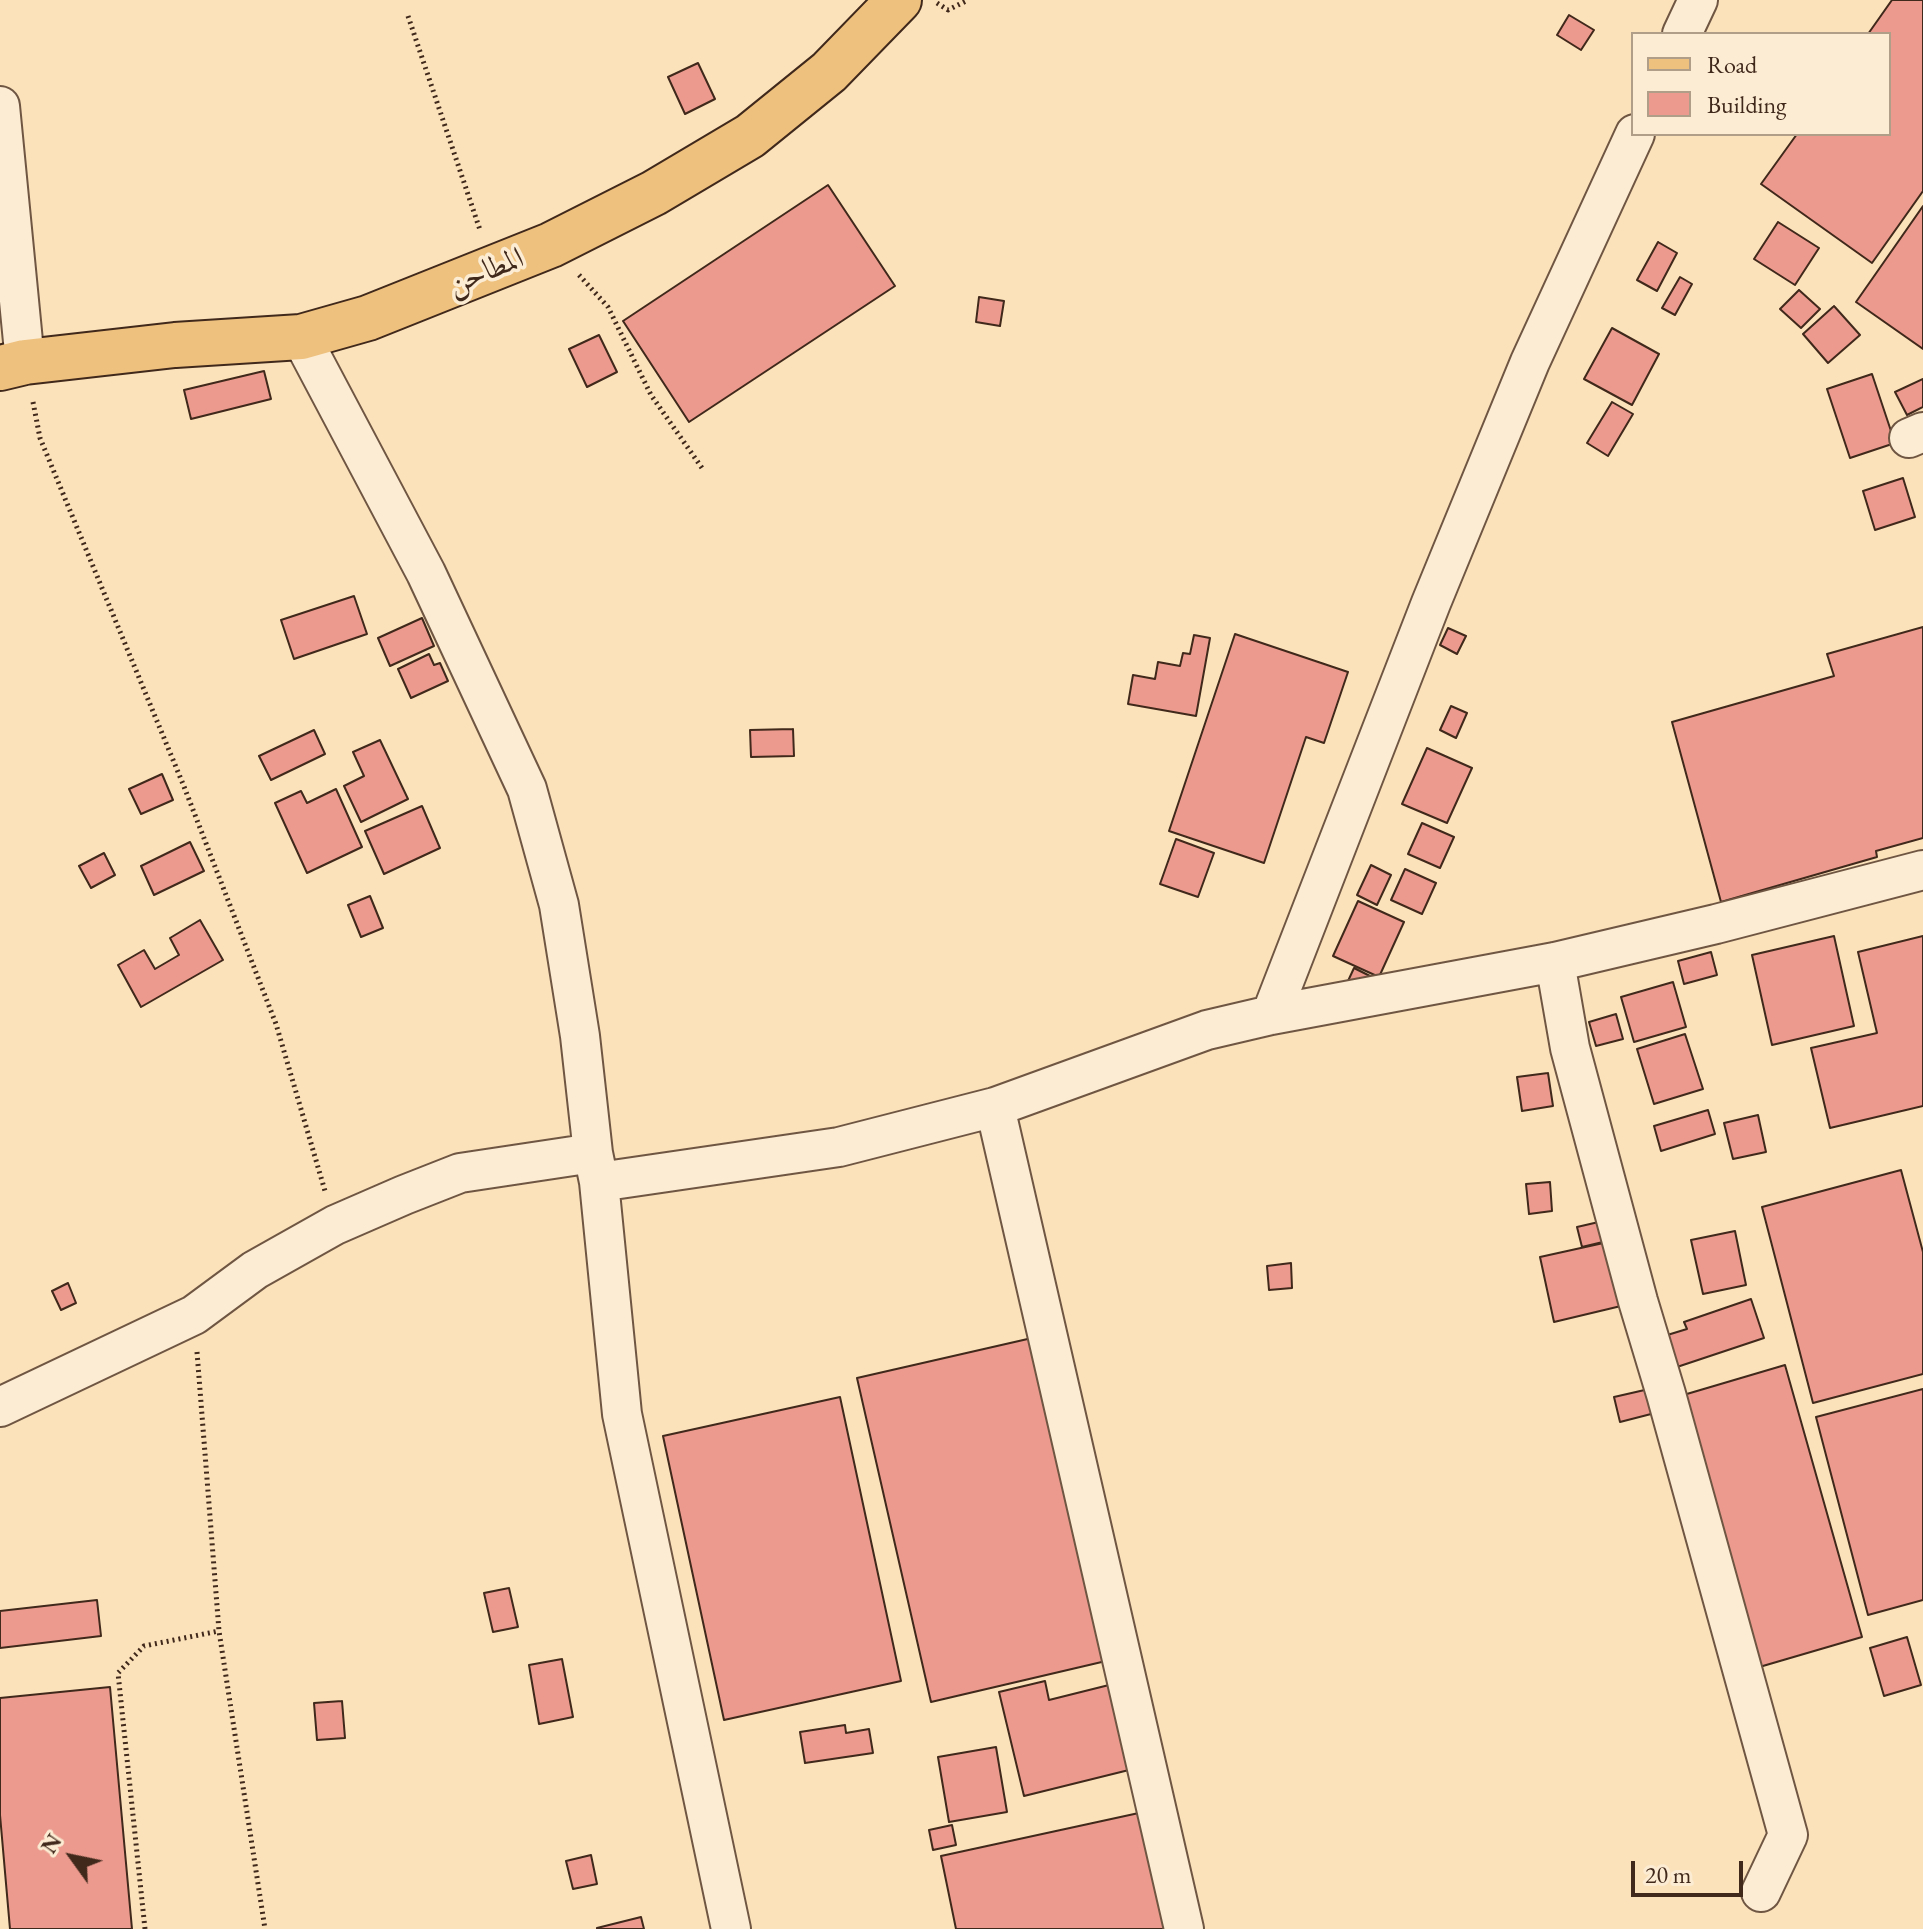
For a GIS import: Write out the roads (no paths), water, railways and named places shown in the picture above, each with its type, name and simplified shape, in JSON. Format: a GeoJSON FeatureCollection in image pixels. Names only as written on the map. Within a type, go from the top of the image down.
{"type":"FeatureCollection","features":[{"type":"Feature","properties":{"kind":"main road","name":"المطاحن"},"geometry":{"type":"LineString","coordinates":[[13,365],[175,345],[301,337],[368,318],[493,269],[551,245],[654,193],[750,136],[829,72],[899,0]]}},
{"type":"Feature","properties":{"kind":"street"},"geometry":{"type":"LineString","coordinates":[[1683,32],[1698,0]]}},
{"type":"Feature","properties":{"kind":"street"},"geometry":{"type":"LineString","coordinates":[[0,106],[13,365]]}},
{"type":"Feature","properties":{"kind":"street"},"geometry":{"type":"LineString","coordinates":[[1271,1015],[1425,618],[1530,362],[1634,136]]}},
{"type":"Feature","properties":{"kind":"street"},"geometry":{"type":"LineString","coordinates":[[301,337],[426,573],[527,789],[559,905],[580,1036],[622,1414],[731,1929]]}},
{"type":"Feature","properties":{"kind":"street"},"geometry":{"type":"LineString","coordinates":[[0,1407],[194,1315],[255,1270],[335,1225],[460,1173],[596,1167],[839,1147],[995,1107],[1207,1030],[1271,1015],[1555,962],[1923,870]]}},
{"type":"Feature","properties":{"kind":"street"},"geometry":{"type":"LineString","coordinates":[[1555,962],[1570,1048],[1788,1835],[1761,1892]]}},
{"type":"Feature","properties":{"kind":"street"},"geometry":{"type":"LineString","coordinates":[[995,1107],[1184,1929]]}}]}
